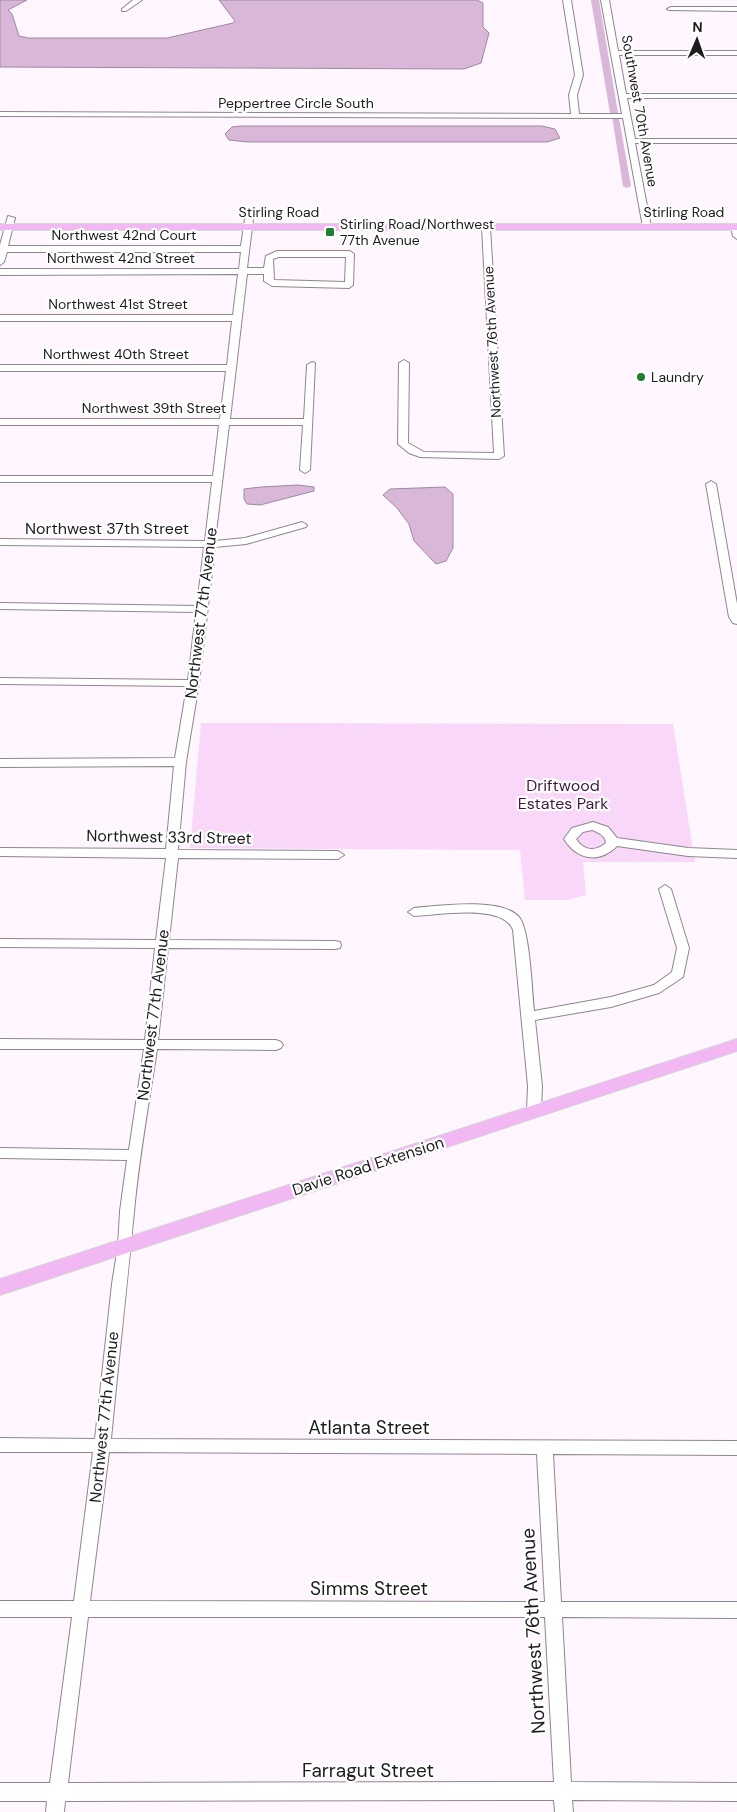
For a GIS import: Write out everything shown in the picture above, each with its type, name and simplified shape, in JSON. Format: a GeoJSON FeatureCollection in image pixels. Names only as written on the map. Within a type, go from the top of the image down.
{"type":"FeatureCollection","features":[{"type":"Feature","properties":{"kind":"main road","name":"Stirling Road"},"geometry":{"type":"LineString","coordinates":[[5,223],[646,223],[737,227]]}},
{"type":"Feature","properties":{"kind":"main road","name":"Stirling Road"},"geometry":{"type":"LineString","coordinates":[[248,223],[486,227],[646,223]]}},
{"type":"Feature","properties":{"kind":"main road","name":"Davie Road Extension"},"geometry":{"type":"LineString","coordinates":[[0,1288],[737,1045]]}},
{"type":"Feature","properties":{"kind":"street"},"geometry":{"type":"LineString","coordinates":[[124,10],[138,0]]}},
{"type":"Feature","properties":{"kind":"street"},"geometry":{"type":"LineString","coordinates":[[567,0],[579,75],[574,95],[575,115]]}},
{"type":"Feature","properties":{"kind":"street","name":"Southwest 70th Avenue"},"geometry":{"type":"LineString","coordinates":[[605,0],[646,223]]}},
{"type":"Feature","properties":{"kind":"street"},"geometry":{"type":"LineString","coordinates":[[671,9],[737,9]]}},
{"type":"Feature","properties":{"kind":"street"},"geometry":{"type":"LineString","coordinates":[[615,53],[737,53]]}},
{"type":"Feature","properties":{"kind":"street"},"geometry":{"type":"LineString","coordinates":[[623,96],[737,96]]}},
{"type":"Feature","properties":{"kind":"street","name":"Peppertree Circle South"},"geometry":{"type":"LineString","coordinates":[[0,114],[627,114]]}},
{"type":"Feature","properties":{"kind":"street"},"geometry":{"type":"LineString","coordinates":[[632,141],[737,141]]}},
{"type":"Feature","properties":{"kind":"street"},"geometry":{"type":"LineString","coordinates":[[1,256],[5,223]]}},
{"type":"Feature","properties":{"kind":"street","name":"Northwest 77th Avenue"},"geometry":{"type":"LineString","coordinates":[[55,1812],[102,1445],[119,1284],[126,1246],[127,1211],[134,1155],[151,1045],[180,762],[193,683],[248,223]]}},
{"type":"Feature","properties":{"kind":"street","name":"Northwest 76th Avenue"},"geometry":{"type":"LineString","coordinates":[[404,363],[403,444],[412,451],[423,455],[498,456],[486,227]]}},
{"type":"Feature","properties":{"kind":"street","name":"Northwest 42nd Court"},"geometry":{"type":"LineString","coordinates":[[1,256],[245,249]]}},
{"type":"Feature","properties":{"kind":"street"},"geometry":{"type":"LineString","coordinates":[[277,254],[350,254],[349,285],[272,283],[268,282],[268,271],[269,258],[277,254]]}},
{"type":"Feature","properties":{"kind":"street","name":"Northwest 42nd Street"},"geometry":{"type":"LineString","coordinates":[[0,272],[268,271]]}},
{"type":"Feature","properties":{"kind":"street","name":"Northwest 41st Street"},"geometry":{"type":"LineString","coordinates":[[0,318],[237,318]]}},
{"type":"Feature","properties":{"kind":"street"},"geometry":{"type":"LineString","coordinates":[[304,470],[312,365]]}},
{"type":"Feature","properties":{"kind":"street","name":"Northwest 40th Street"},"geometry":{"type":"LineString","coordinates":[[0,368],[231,368]]}},
{"type":"Feature","properties":{"kind":"street","name":"Northwest 39th Street"},"geometry":{"type":"LineString","coordinates":[[0,422],[309,422]]}},
{"type":"Feature","properties":{"kind":"street"},"geometry":{"type":"LineString","coordinates":[[0,479],[217,480]]}},
{"type":"Feature","properties":{"kind":"street"},"geometry":{"type":"LineString","coordinates":[[711,484],[734,617],[737,621]]}},
{"type":"Feature","properties":{"kind":"street","name":"Northwest 37th Street"},"geometry":{"type":"LineString","coordinates":[[0,542],[246,542],[302,525]]}},
{"type":"Feature","properties":{"kind":"street"},"geometry":{"type":"LineString","coordinates":[[0,606],[202,609]]}},
{"type":"Feature","properties":{"kind":"street"},"geometry":{"type":"LineString","coordinates":[[0,681],[193,683]]}},
{"type":"Feature","properties":{"kind":"street"},"geometry":{"type":"LineString","coordinates":[[0,763],[180,762]]}},
{"type":"Feature","properties":{"kind":"street"},"geometry":{"type":"LineString","coordinates":[[612,841],[688,852],[737,854]]}},
{"type":"Feature","properties":{"kind":"street","name":"Northwest 33rd Street"},"geometry":{"type":"LineString","coordinates":[[0,852],[338,855]]}},
{"type":"Feature","properties":{"kind":"street"},"geometry":{"type":"LineString","coordinates":[[528,1017],[611,1002],[659,988],[678,974],[683,948],[665,889]]}},
{"type":"Feature","properties":{"kind":"street"},"geometry":{"type":"LineString","coordinates":[[414,912],[495,910],[514,918],[520,930],[535,1086],[534,1111]]}},
{"type":"Feature","properties":{"kind":"street"},"geometry":{"type":"LineString","coordinates":[[0,943],[335,945]]}},
{"type":"Feature","properties":{"kind":"street"},"geometry":{"type":"LineString","coordinates":[[0,1044],[276,1045]]}},
{"type":"Feature","properties":{"kind":"street"},"geometry":{"type":"LineString","coordinates":[[0,1153],[134,1155]]}},
{"type":"Feature","properties":{"kind":"street","name":"Atlanta Street"},"geometry":{"type":"LineString","coordinates":[[0,1445],[737,1448]]}},
{"type":"Feature","properties":{"kind":"street","name":"Northwest 76th Avenue"},"geometry":{"type":"LineString","coordinates":[[545,1448],[564,1812]]}},
{"type":"Feature","properties":{"kind":"street","name":"Simms Street"},"geometry":{"type":"LineString","coordinates":[[0,1609],[737,1610]]}},
{"type":"Feature","properties":{"kind":"street","name":"Farragut Street"},"geometry":{"type":"LineString","coordinates":[[0,1792],[737,1792]]}},
{"type":"Feature","properties":{"kind":"green space","name":"Driftwood Estates Park"},"geometry":{"type":"Polygon","coordinates":[[[201,723],[673,724],[695,862],[583,862],[586,895],[567,900],[525,900],[520,850],[190,848],[201,723]]]}},
{"type":"Feature","properties":{"kind":"shaded area"},"geometry":{"type":"Polygon","coordinates":[[[0,0],[27,0],[8,10],[12,14],[19,36],[28,38],[167,38],[233,23],[235,21],[219,0],[477,0],[483,3],[483,27],[489,33],[481,63],[464,69],[0,67],[0,0]]]}},
{"type":"Feature","properties":{"kind":"shaded area"},"geometry":{"type":"Polygon","coordinates":[[[542,126],[555,129],[560,138],[547,142],[247,142],[229,140],[225,134],[232,127],[542,126]]]}},
{"type":"Feature","properties":{"kind":"shaded area"},"geometry":{"type":"Polygon","coordinates":[[[298,485],[314,487],[314,491],[260,505],[247,504],[244,499],[244,489],[298,485]]]}},
{"type":"Feature","properties":{"kind":"shaded area"},"geometry":{"type":"Polygon","coordinates":[[[445,487],[453,494],[453,548],[446,561],[436,564],[414,541],[409,524],[397,508],[383,495],[390,489],[445,487]]]}},
{"type":"Feature","properties":{"kind":"waterway"},"geometry":{"type":"LineString","coordinates":[[595,0],[614,113]]}},
{"type":"Feature","properties":{"kind":"waterway"},"geometry":{"type":"LineString","coordinates":[[615,118],[627,186]]}},
{"type":"Feature","properties":{"kind":"place","name":"Stirling Road/Northwest 77th Avenue"},"geometry":{"type":"Point","coordinates":[330,232]}},
{"type":"Feature","properties":{"kind":"place","name":"Laundry"},"geometry":{"type":"Point","coordinates":[641,377]}}]}
